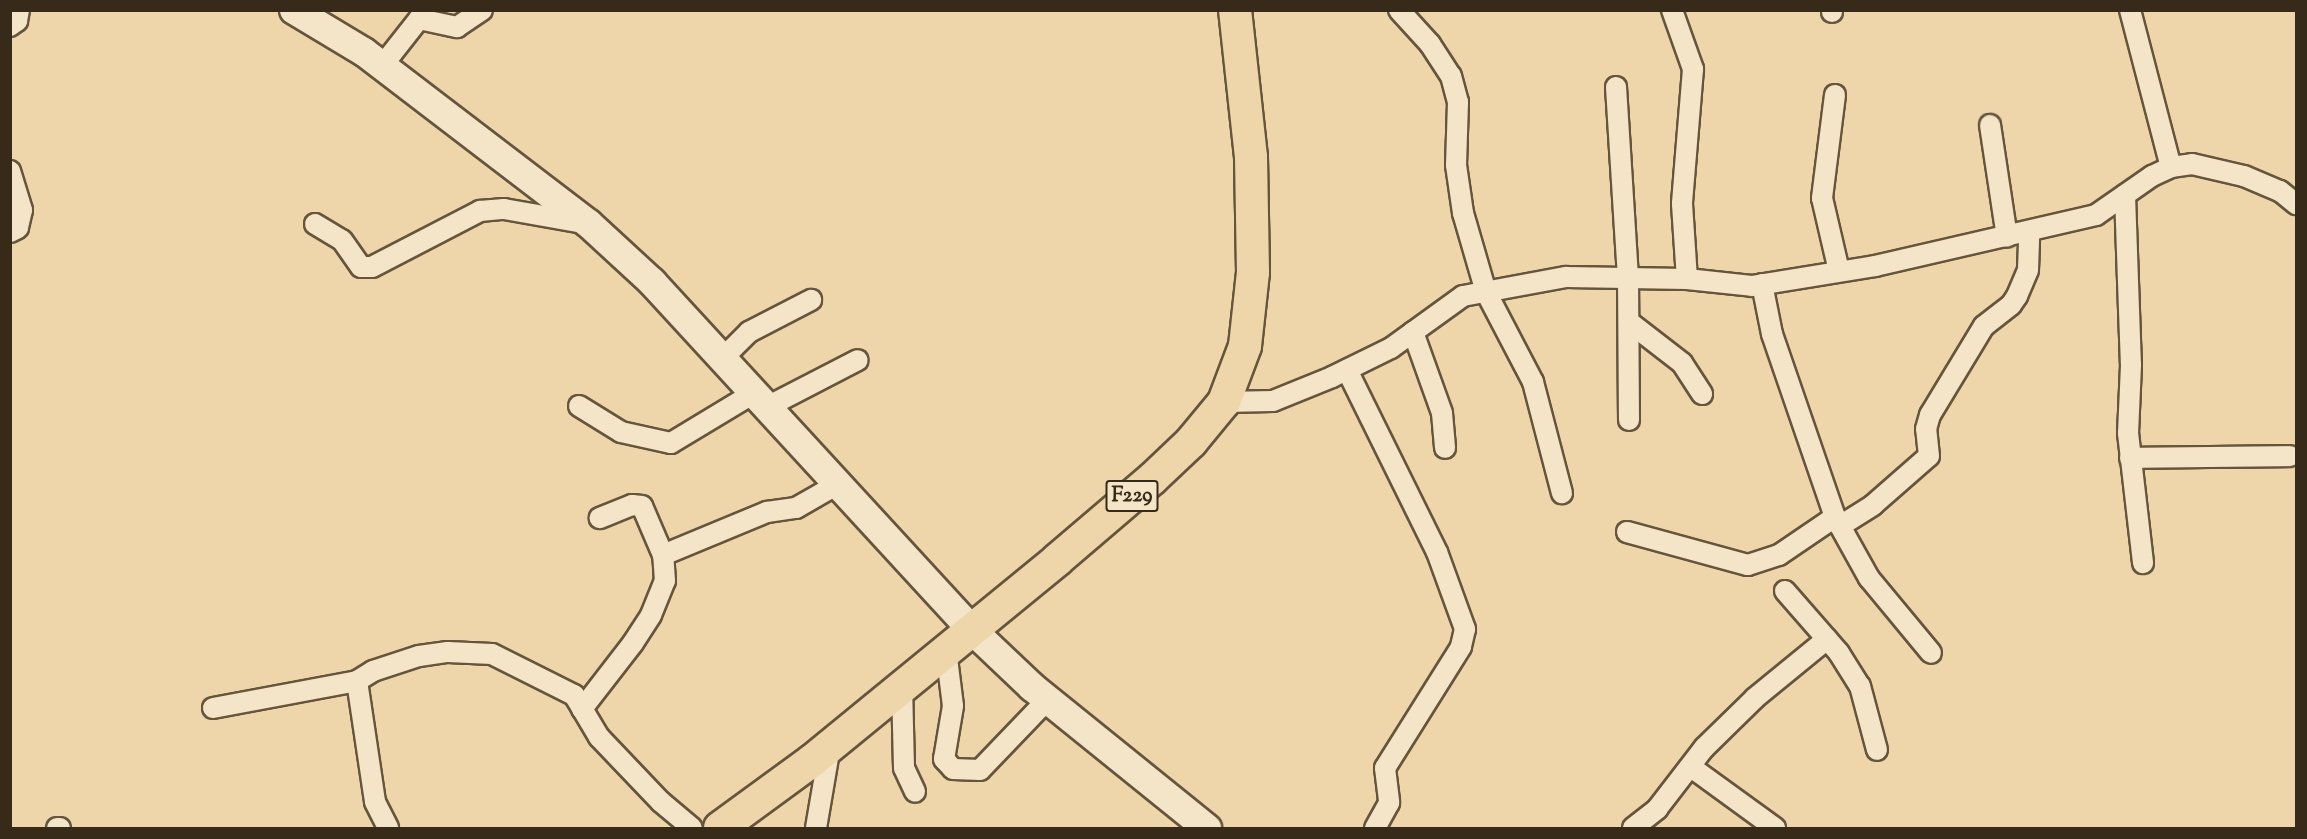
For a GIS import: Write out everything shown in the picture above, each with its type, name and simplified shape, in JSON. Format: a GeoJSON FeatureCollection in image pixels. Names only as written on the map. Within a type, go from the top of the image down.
{"type":"FeatureCollection","features":[{"type":"Feature","properties":{"kind":"main road"},"geometry":{"type":"LineString","coordinates":[[294,10],[382,66],[589,224],[652,282],[836,485],[972,630],[1048,699],[1207,828]]}},
{"type":"Feature","properties":{"kind":"main road","name":"F229"},"geometry":{"type":"LineString","coordinates":[[720,828],[830,746],[1152,479],[1191,442],[1224,402],[1245,346],[1253,272],[1251,157],[1235,10]]}},
{"type":"Feature","properties":{"kind":"street"},"geometry":{"type":"LineString","coordinates":[[10,26],[17,21],[19,10]]}},
{"type":"Feature","properties":{"kind":"street"},"geometry":{"type":"LineString","coordinates":[[382,66],[419,19],[457,27],[482,10]]}},
{"type":"Feature","properties":{"kind":"street"},"geometry":{"type":"LineString","coordinates":[[1400,10],[1431,44],[1451,76],[1458,102],[1456,165],[1463,213],[1486,292],[1533,382],[1562,493]]}},
{"type":"Feature","properties":{"kind":"street"},"geometry":{"type":"LineString","coordinates":[[1672,10],[1693,69],[1682,204],[1687,279]]}},
{"type":"Feature","properties":{"kind":"street"},"geometry":{"type":"LineString","coordinates":[[2130,10],[2171,167]]}},
{"type":"Feature","properties":{"kind":"street"},"geometry":{"type":"LineString","coordinates":[[1616,87],[1628,277],[1629,420]]}},
{"type":"Feature","properties":{"kind":"street"},"geometry":{"type":"LineString","coordinates":[[1835,95],[1822,198],[1839,271]]}},
{"type":"Feature","properties":{"kind":"street"},"geometry":{"type":"LineString","coordinates":[[1990,125],[2007,237]]}},
{"type":"Feature","properties":{"kind":"street"},"geometry":{"type":"LineString","coordinates":[[1224,402],[1273,400],[1347,370],[1413,332],[1463,296],[1566,277],[1687,279],[1762,284],[1839,271],[2007,237],[2096,215],[2171,167],[2192,165],[2219,168],[2280,191],[2296,204]]}},
{"type":"Feature","properties":{"kind":"street"},"geometry":{"type":"LineString","coordinates":[[10,171],[22,210],[18,228],[10,232]]}},
{"type":"Feature","properties":{"kind":"street"},"geometry":{"type":"LineString","coordinates":[[522,171],[522,212]]}},
{"type":"Feature","properties":{"kind":"street"},"geometry":{"type":"LineString","coordinates":[[2125,195],[2130,458],[2142,563]]}},
{"type":"Feature","properties":{"kind":"street"},"geometry":{"type":"LineString","coordinates":[[315,224],[342,240],[361,267],[372,267],[480,212],[504,209],[589,224]]}},
{"type":"Feature","properties":{"kind":"street"},"geometry":{"type":"LineString","coordinates":[[1627,532],[1748,565],[1779,555],[1837,522],[1873,505],[1929,456],[1926,429],[1930,415],[1984,326],[2012,305],[2017,296],[2028,270],[2029,232]]}},
{"type":"Feature","properties":{"kind":"street"},"geometry":{"type":"LineString","coordinates":[[1762,284],[1773,334],[1837,522],[1869,578],[1931,653]]}},
{"type":"Feature","properties":{"kind":"street"},"geometry":{"type":"LineString","coordinates":[[723,358],[749,332],[811,300]]}},
{"type":"Feature","properties":{"kind":"street"},"geometry":{"type":"LineString","coordinates":[[1629,322],[1682,363],[1702,394]]}},
{"type":"Feature","properties":{"kind":"street"},"geometry":{"type":"LineString","coordinates":[[1413,332],[1442,413],[1445,448]]}},
{"type":"Feature","properties":{"kind":"street"},"geometry":{"type":"LineString","coordinates":[[579,406],[621,432],[671,443],[761,400],[858,360]]}},
{"type":"Feature","properties":{"kind":"street"},"geometry":{"type":"LineString","coordinates":[[1347,370],[1437,552],[1465,629],[1461,647],[1385,768],[1389,803],[1375,828]]}},
{"type":"Feature","properties":{"kind":"street"},"geometry":{"type":"LineString","coordinates":[[2130,458],[2290,456]]}},
{"type":"Feature","properties":{"kind":"street"},"geometry":{"type":"LineString","coordinates":[[663,555],[767,512],[796,508],[836,485]]}},
{"type":"Feature","properties":{"kind":"street"},"geometry":{"type":"LineString","coordinates":[[582,710],[651,615],[665,581],[663,555],[642,506],[632,505],[598,518]]}},
{"type":"Feature","properties":{"kind":"street"},"geometry":{"type":"LineString","coordinates":[[1785,591],[1827,639],[1860,686],[1877,750]]}},
{"type":"Feature","properties":{"kind":"street"},"geometry":{"type":"LineString","coordinates":[[1633,828],[1657,809],[1704,748],[1755,698],[1827,639]]}},
{"type":"Feature","properties":{"kind":"street"},"geometry":{"type":"LineString","coordinates":[[946,650],[953,706],[944,759],[953,770],[980,770],[1048,699]]}},
{"type":"Feature","properties":{"kind":"street"},"geometry":{"type":"LineString","coordinates":[[213,708],[357,681],[373,671],[420,656],[475,652],[492,654],[574,695],[599,737],[661,802],[692,828]]}},
{"type":"Feature","properties":{"kind":"street"},"geometry":{"type":"LineString","coordinates":[[357,681],[375,802],[388,828]]}},
{"type":"Feature","properties":{"kind":"street"},"geometry":{"type":"LineString","coordinates":[[902,686],[904,768],[915,792]]}},
{"type":"Feature","properties":{"kind":"street"},"geometry":{"type":"LineString","coordinates":[[816,828],[830,746]]}},
{"type":"Feature","properties":{"kind":"street"},"geometry":{"type":"LineString","coordinates":[[1691,767],[1775,828]]}}]}
